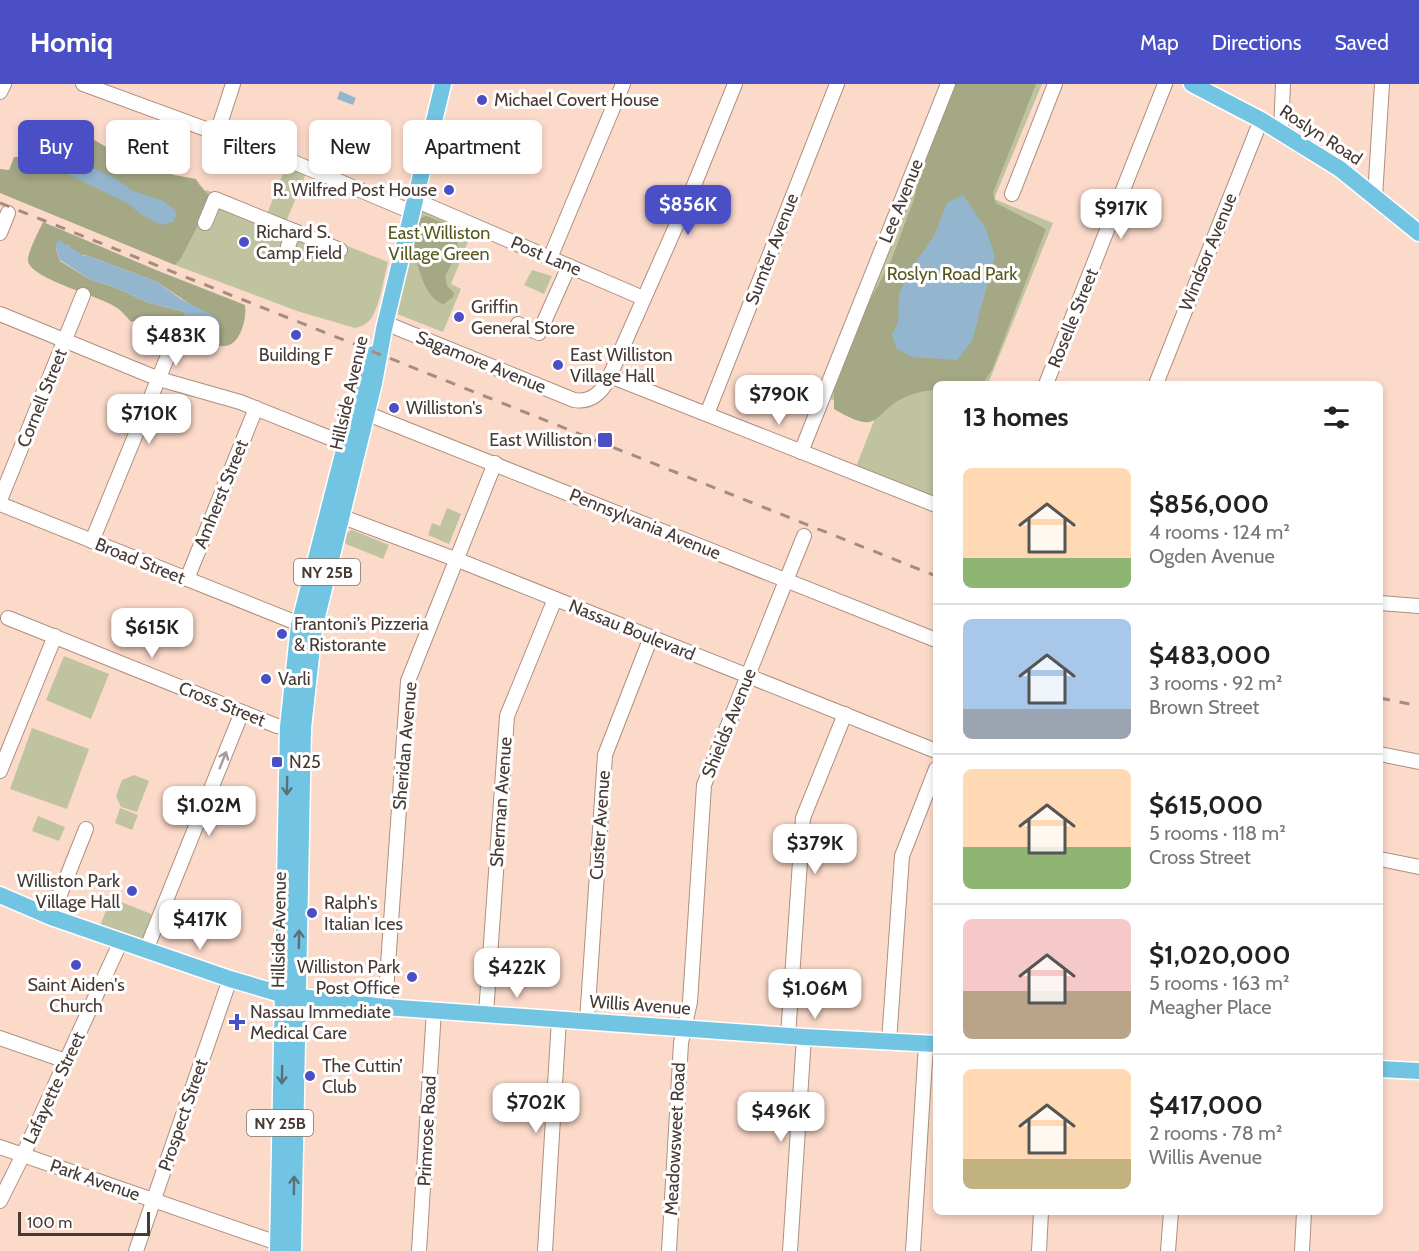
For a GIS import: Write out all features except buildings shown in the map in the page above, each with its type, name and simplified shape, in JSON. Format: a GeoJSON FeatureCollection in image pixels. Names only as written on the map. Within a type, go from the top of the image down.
{"type":"FeatureCollection","features":[{"type":"Feature","properties":{"kind":"main road","name":"NY 25B"},"geometry":{"type":"LineString","coordinates":[[384,326],[443,84]]}},
{"type":"Feature","properties":{"kind":"main road","name":"Roslyn Road"},"geometry":{"type":"LineString","coordinates":[[1192,84],[1261,120],[1348,175],[1419,233]]}},
{"type":"Feature","properties":{"kind":"main road","name":"Hillside Avenue"},"geometry":{"type":"LineString","coordinates":[[285,1247],[296,728],[307,627],[360,411],[384,326]]}},
{"type":"Feature","properties":{"kind":"main road","name":"Willis Avenue"},"geometry":{"type":"LineString","coordinates":[[0,895],[51,916],[230,980],[291,996],[434,1011],[796,1037],[931,1044]]}},
{"type":"Feature","properties":{"kind":"main road"},"geometry":{"type":"LineString","coordinates":[[1383,1069],[1419,1071]]}},
{"type":"Feature","properties":{"kind":"street","name":"Post Lane"},"geometry":{"type":"LineString","coordinates":[[83,84],[112,89],[202,127]]}},
{"type":"Feature","properties":{"kind":"street"},"geometry":{"type":"LineString","coordinates":[[221,120],[233,84]]}},
{"type":"Feature","properties":{"kind":"street"},"geometry":{"type":"LineString","coordinates":[[550,258],[623,84]]}},
{"type":"Feature","properties":{"kind":"street","name":"Sagamore Avenue"},"geometry":{"type":"LineString","coordinates":[[384,326],[578,401],[590,399],[599,393],[610,376],[695,183],[735,84]]}},
{"type":"Feature","properties":{"kind":"street","name":"Sumter Avenue"},"geometry":{"type":"LineString","coordinates":[[707,414],[837,84]]}},
{"type":"Feature","properties":{"kind":"street","name":"Lee Avenue"},"geometry":{"type":"LineString","coordinates":[[801,452],[948,84]]}},
{"type":"Feature","properties":{"kind":"street"},"geometry":{"type":"LineString","coordinates":[[1012,194],[1055,84]]}},
{"type":"Feature","properties":{"kind":"street","name":"Roselle Street"},"geometry":{"type":"LineString","coordinates":[[1047,381],[1166,84]]}},
{"type":"Feature","properties":{"kind":"street"},"geometry":{"type":"LineString","coordinates":[[1281,132],[1283,84]]}},
{"type":"Feature","properties":{"kind":"street"},"geometry":{"type":"LineString","coordinates":[[1375,197],[1382,84]]}},
{"type":"Feature","properties":{"kind":"street","name":"Windsor Avenue"},"geometry":{"type":"LineString","coordinates":[[1157,381],[1261,120]]}},
{"type":"Feature","properties":{"kind":"street","name":"Post Lane"},"geometry":{"type":"LineString","coordinates":[[297,163],[550,258],[643,298]]}},
{"type":"Feature","properties":{"kind":"street"},"geometry":{"type":"LineString","coordinates":[[205,223],[215,199],[340,250]]}},
{"type":"Feature","properties":{"kind":"street"},"geometry":{"type":"LineString","coordinates":[[0,232],[8,213]]}},
{"type":"Feature","properties":{"kind":"street"},"geometry":{"type":"LineString","coordinates":[[289,249],[294,231]]}},
{"type":"Feature","properties":{"kind":"street"},"geometry":{"type":"LineString","coordinates":[[518,324],[538,333],[569,266]]}},
{"type":"Feature","properties":{"kind":"street","name":"Cornell Street"},"geometry":{"type":"LineString","coordinates":[[0,502],[83,295]]}},
{"type":"Feature","properties":{"kind":"street"},"geometry":{"type":"LineString","coordinates":[[0,314],[159,379],[256,408],[352,444]]}},
{"type":"Feature","properties":{"kind":"street"},"geometry":{"type":"LineString","coordinates":[[92,541],[176,336]]}},
{"type":"Feature","properties":{"kind":"street"},"geometry":{"type":"LineString","coordinates":[[610,376],[933,504]]}},
{"type":"Feature","properties":{"kind":"street","name":"Amherst Street"},"geometry":{"type":"LineString","coordinates":[[187,579],[256,408]]}},
{"type":"Feature","properties":{"kind":"street","name":"Pennsylvania Avenue"},"geometry":{"type":"LineString","coordinates":[[360,411],[933,639]]}},
{"type":"Feature","properties":{"kind":"street","name":"Sheridan Avenue"},"geometry":{"type":"LineString","coordinates":[[385,1007],[408,681],[495,463]]}},
{"type":"Feature","properties":{"kind":"street","name":"Broad Street"},"geometry":{"type":"LineString","coordinates":[[0,502],[307,627]]}},
{"type":"Feature","properties":{"kind":"street","name":"Nassau Boulevard"},"geometry":{"type":"LineString","coordinates":[[334,513],[555,598],[933,750]]}},
{"type":"Feature","properties":{"kind":"street","name":"Shields Avenue"},"geometry":{"type":"LineString","coordinates":[[685,1028],[690,1002],[704,785],[804,536]]}},
{"type":"Feature","properties":{"kind":"street","name":"Sherman Avenue"},"geometry":{"type":"LineString","coordinates":[[486,1014],[507,716],[555,598]]}},
{"type":"Feature","properties":{"kind":"street"},"geometry":{"type":"LineString","coordinates":[[1383,603],[1419,606]]}},
{"type":"Feature","properties":{"kind":"street","name":"Cross Street"},"geometry":{"type":"LineString","coordinates":[[8,618],[277,726],[296,728]]}},
{"type":"Feature","properties":{"kind":"street"},"geometry":{"type":"LineString","coordinates":[[0,771],[55,636]]}},
{"type":"Feature","properties":{"kind":"street","name":"Custer Avenue"},"geometry":{"type":"LineString","coordinates":[[587,1021],[605,755],[651,637]]}},
{"type":"Feature","properties":{"kind":"street"},"geometry":{"type":"LineString","coordinates":[[146,950],[242,712]]}},
{"type":"Feature","properties":{"kind":"street"},"geometry":{"type":"LineString","coordinates":[[790,1251],[804,818],[845,714]]}},
{"type":"Feature","properties":{"kind":"street"},"geometry":{"type":"LineString","coordinates":[[1383,755],[1419,762]]}},
{"type":"Feature","properties":{"kind":"street"},"geometry":{"type":"LineString","coordinates":[[889,1042],[902,856],[933,777]]}},
{"type":"Feature","properties":{"kind":"street"},"geometry":{"type":"LineString","coordinates":[[51,916],[86,829]]}},
{"type":"Feature","properties":{"kind":"street"},"geometry":{"type":"LineString","coordinates":[[1383,860],[1419,867]]}},
{"type":"Feature","properties":{"kind":"street","name":"Lafayette Street"},"geometry":{"type":"LineString","coordinates":[[0,1201],[121,941]]}},
{"type":"Feature","properties":{"kind":"street","name":"Prospect Street"},"geometry":{"type":"LineString","coordinates":[[136,1251],[230,980]]}},
{"type":"Feature","properties":{"kind":"street","name":"Primrose Road"},"geometry":{"type":"LineString","coordinates":[[419,1251],[434,1011]]}},
{"type":"Feature","properties":{"kind":"street"},"geometry":{"type":"LineString","coordinates":[[545,1251],[559,1019]]}},
{"type":"Feature","properties":{"kind":"street","name":"Meadowsweet Road"},"geometry":{"type":"LineString","coordinates":[[669,1251],[681,1043],[685,1028]]}},
{"type":"Feature","properties":{"kind":"street"},"geometry":{"type":"LineString","coordinates":[[0,1038],[66,1061]]}},
{"type":"Feature","properties":{"kind":"street"},"geometry":{"type":"LineString","coordinates":[[914,1251],[931,1044]]}},
{"type":"Feature","properties":{"kind":"street","name":"Park Avenue"},"geometry":{"type":"LineString","coordinates":[[0,1147],[285,1247]]}},
{"type":"Feature","properties":{"kind":"street"},"geometry":{"type":"LineString","coordinates":[[1039,1251],[1041,1215]]}},
{"type":"Feature","properties":{"kind":"street"},"geometry":{"type":"LineString","coordinates":[[1168,1251],[1171,1215]]}},
{"type":"Feature","properties":{"kind":"street"},"geometry":{"type":"LineString","coordinates":[[1302,1251],[1304,1215]]}},
{"type":"Feature","properties":{"kind":"green space","name":"Roslyn Road Park"},"geometry":{"type":"Polygon","coordinates":[[[947,84],[1042,84],[994,199],[1053,223],[989,381],[933,381],[933,504],[854,472],[875,418],[823,396],[947,84]]]}},
{"type":"Feature","properties":{"kind":"green space","name":"Roslyn Road Park"},"geometry":{"type":"Polygon","coordinates":[[[954,84],[1036,84],[993,193],[996,203],[1046,229],[992,370],[984,381],[933,381],[933,390],[905,397],[875,420],[861,422],[834,409],[834,388],[867,306],[891,261],[914,199],[922,163],[954,84]],[[947,204],[934,237],[909,271],[898,324],[892,334],[972,341],[980,309],[947,204]]]}},
{"type":"Feature","properties":{"kind":"green space"},"geometry":{"type":"Polygon","coordinates":[[[94,140],[106,147],[106,174],[172,174],[196,179],[211,200],[181,258],[175,265],[0,193],[0,169],[9,170],[14,157],[18,157],[18,174],[94,174],[94,140]]]}},
{"type":"Feature","properties":{"kind":"green space"},"geometry":{"type":"Polygon","coordinates":[[[297,165],[308,169],[286,222],[388,262],[381,294],[368,322],[355,328],[297,311],[175,265],[206,190],[267,214],[283,174],[297,174],[297,165]]]}},
{"type":"Feature","properties":{"kind":"green space","name":"East Williston Village Green"},"geometry":{"type":"Polygon","coordinates":[[[420,205],[474,227],[451,284],[461,289],[443,332],[397,314],[420,205]]]}},
{"type":"Feature","properties":{"kind":"green space"},"geometry":{"type":"Polygon","coordinates":[[[426,216],[444,223],[457,237],[458,252],[445,276],[447,286],[454,293],[453,297],[444,304],[431,295],[418,267],[414,239],[418,224],[422,217],[426,216]]]}},
{"type":"Feature","properties":{"kind":"green space"},"geometry":{"type":"Polygon","coordinates":[[[43,222],[245,305],[245,318],[241,332],[233,343],[221,346],[207,344],[202,336],[180,334],[166,326],[156,327],[152,331],[149,325],[143,322],[137,320],[131,322],[119,309],[106,302],[53,281],[32,268],[28,261],[31,248],[43,222]],[[68,245],[56,248],[60,261],[91,280],[114,287],[149,303],[182,311],[187,316],[193,306],[157,282],[80,254],[68,245]]]}},
{"type":"Feature","properties":{"kind":"green space"},"geometry":{"type":"Polygon","coordinates":[[[532,270],[552,276],[544,294],[524,285],[532,270]]]}},
{"type":"Feature","properties":{"kind":"green space"},"geometry":{"type":"Polygon","coordinates":[[[447,508],[461,514],[449,544],[428,535],[432,523],[440,526],[447,508]]]}},
{"type":"Feature","properties":{"kind":"green space"},"geometry":{"type":"Polygon","coordinates":[[[352,530],[389,545],[383,559],[346,544],[344,540],[346,533],[352,530]]]}},
{"type":"Feature","properties":{"kind":"green space"},"geometry":{"type":"Polygon","coordinates":[[[64,656],[109,674],[91,719],[46,700],[64,656]]]}},
{"type":"Feature","properties":{"kind":"green space"},"geometry":{"type":"Polygon","coordinates":[[[32,728],[89,749],[67,809],[10,789],[32,728]]]}},
{"type":"Feature","properties":{"kind":"green space"},"geometry":{"type":"Polygon","coordinates":[[[134,775],[149,781],[137,812],[121,807],[116,796],[122,780],[134,775]]]}},
{"type":"Feature","properties":{"kind":"green space"},"geometry":{"type":"Polygon","coordinates":[[[120,808],[138,815],[132,830],[115,823],[120,808]]]}},
{"type":"Feature","properties":{"kind":"green space"},"geometry":{"type":"Polygon","coordinates":[[[38,816],[65,827],[59,841],[32,831],[38,816]]]}},
{"type":"Feature","properties":{"kind":"green space"},"geometry":{"type":"Polygon","coordinates":[[[111,898],[159,917],[146,950],[97,933],[111,898]]]}},
{"type":"Feature","properties":{"kind":"water"},"geometry":{"type":"Polygon","coordinates":[[[340,91],[356,98],[353,105],[337,99],[340,91]]]}},
{"type":"Feature","properties":{"kind":"water"},"geometry":{"type":"Polygon","coordinates":[[[94,169],[97,170],[113,177],[133,191],[162,200],[175,210],[176,216],[173,222],[161,225],[142,215],[127,203],[67,174],[94,174],[94,169]]]}},
{"type":"Feature","properties":{"kind":"water"},"geometry":{"type":"Polygon","coordinates":[[[963,195],[986,229],[995,256],[972,341],[957,360],[911,357],[896,348],[892,334],[898,324],[899,295],[909,271],[934,237],[947,203],[963,195]]]}},
{"type":"Feature","properties":{"kind":"water"},"geometry":{"type":"Polygon","coordinates":[[[59,240],[84,256],[157,282],[181,299],[217,318],[220,326],[205,327],[191,320],[182,311],[149,303],[114,287],[91,280],[60,260],[55,244],[59,240]]]}},
{"type":"Feature","properties":{"kind":"railway"},"geometry":{"type":"LineString","coordinates":[[0,203],[933,575]]}},
{"type":"Feature","properties":{"kind":"railway"},"geometry":{"type":"LineString","coordinates":[[1383,699],[1419,706]]}},
{"type":"Feature","properties":{"kind":"place","name":"Michael Covert House"},"geometry":{"type":"Point","coordinates":[482,100]}},
{"type":"Feature","properties":{"kind":"place","name":"R. Wilfred Post House"},"geometry":{"type":"Point","coordinates":[449,190]}},
{"type":"Feature","properties":{"kind":"place","name":"Richard S. Camp Field"},"geometry":{"type":"Point","coordinates":[244,242]}},
{"type":"Feature","properties":{"kind":"place","name":"Griffin General Store"},"geometry":{"type":"Point","coordinates":[459,317]}},
{"type":"Feature","properties":{"kind":"place","name":"Building F"},"geometry":{"type":"Point","coordinates":[296,335]}},
{"type":"Feature","properties":{"kind":"place","name":"East Williston Village Hall"},"geometry":{"type":"Point","coordinates":[558,365]}},
{"type":"Feature","properties":{"kind":"place","name":"Williston's"},"geometry":{"type":"Point","coordinates":[394,408]}},
{"type":"Feature","properties":{"kind":"place","name":"East Williston"},"geometry":{"type":"Point","coordinates":[605,440]}},
{"type":"Feature","properties":{"kind":"place","name":"Frantoni’s Pizzeria & Ristorante"},"geometry":{"type":"Point","coordinates":[282,634]}},
{"type":"Feature","properties":{"kind":"place","name":"Varli"},"geometry":{"type":"Point","coordinates":[266,679]}},
{"type":"Feature","properties":{"kind":"place","name":"N25"},"geometry":{"type":"Point","coordinates":[277,762]}},
{"type":"Feature","properties":{"kind":"place","name":"Williston Park Village Hall"},"geometry":{"type":"Point","coordinates":[132,891]}},
{"type":"Feature","properties":{"kind":"place","name":"Ralph's Italian Ices"},"geometry":{"type":"Point","coordinates":[312,913]}},
{"type":"Feature","properties":{"kind":"place","name":"Saint Aiden's Church"},"geometry":{"type":"Point","coordinates":[76,965]}},
{"type":"Feature","properties":{"kind":"place","name":"Williston Park Post Office"},"geometry":{"type":"Point","coordinates":[412,977]}},
{"type":"Feature","properties":{"kind":"place","name":"Nassau Immediate Medical Care"},"geometry":{"type":"Point","coordinates":[237,1022]}},
{"type":"Feature","properties":{"kind":"place","name":"The Cuttin’ Club"},"geometry":{"type":"Point","coordinates":[310,1076]}}]}
